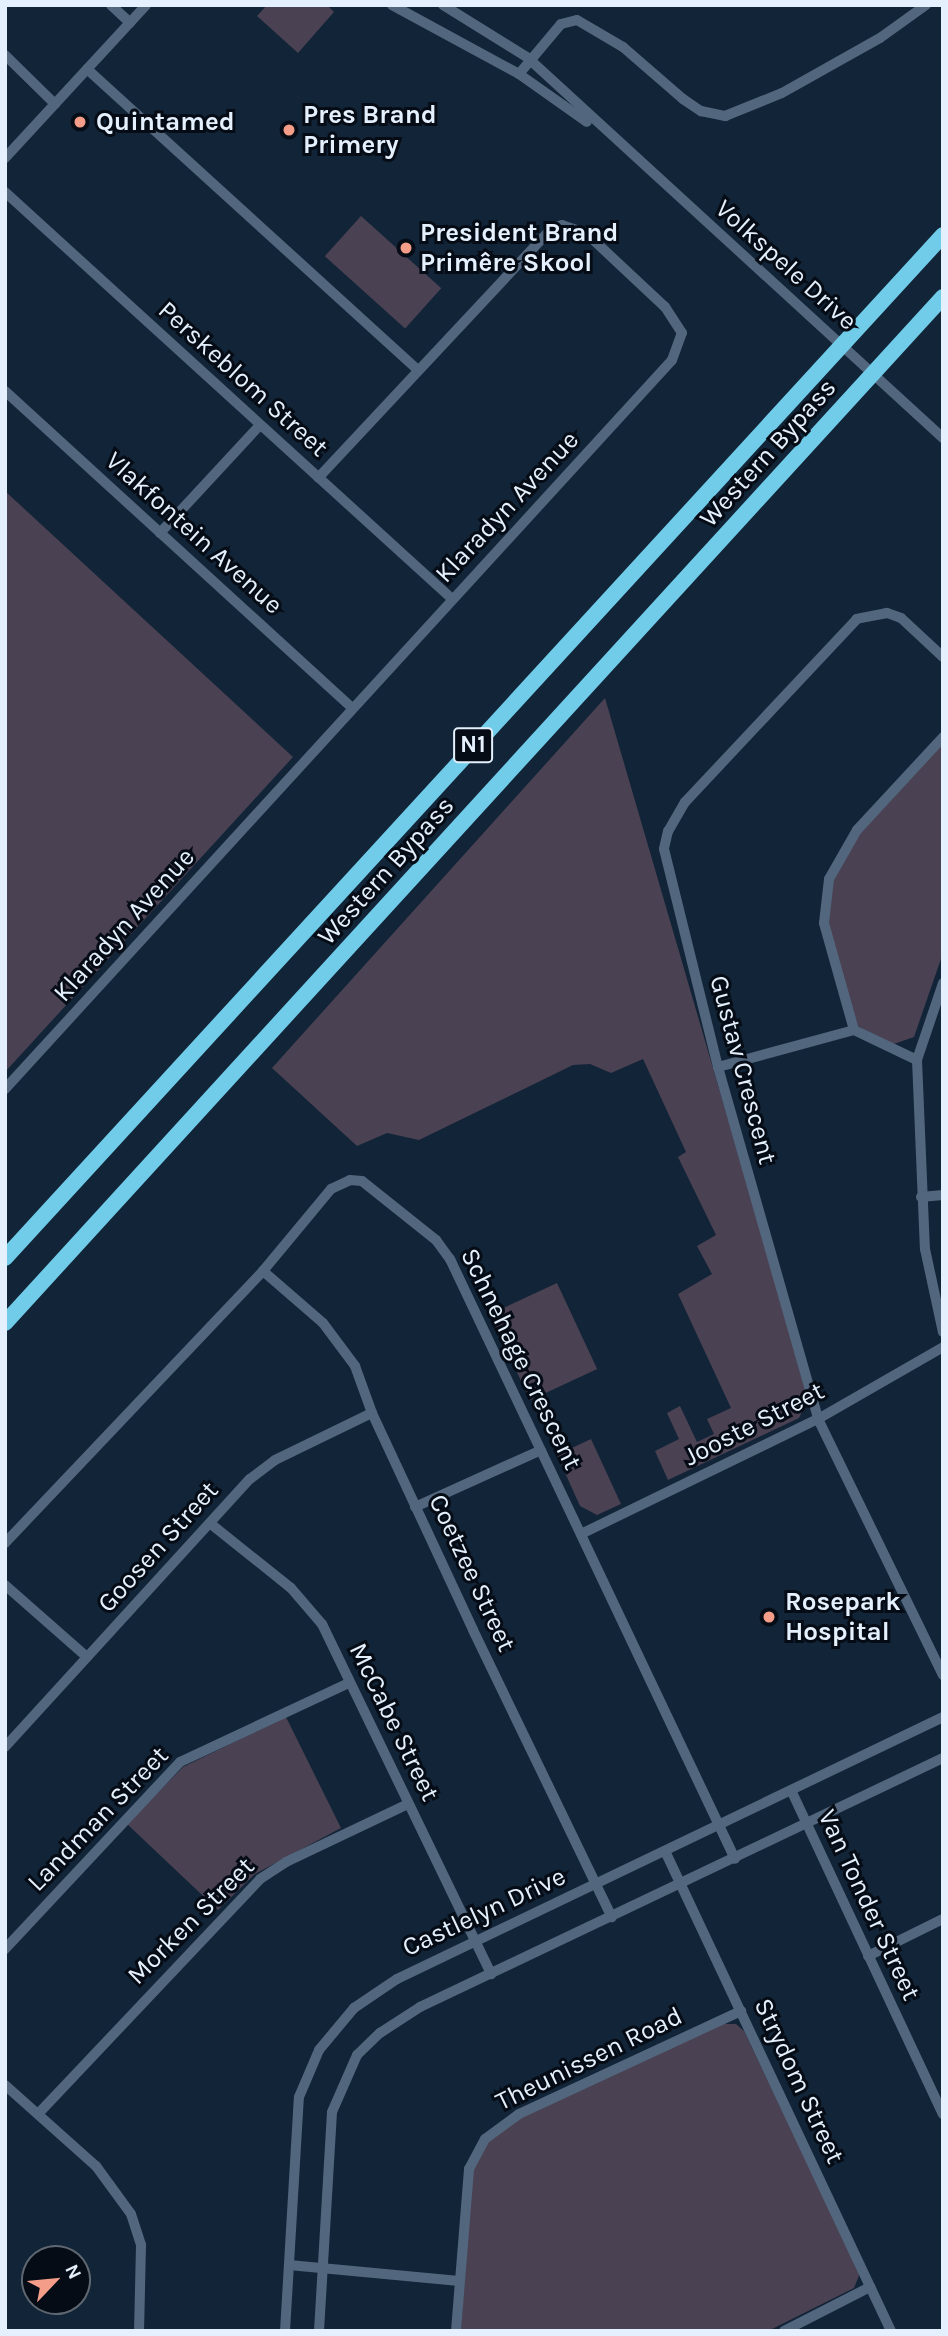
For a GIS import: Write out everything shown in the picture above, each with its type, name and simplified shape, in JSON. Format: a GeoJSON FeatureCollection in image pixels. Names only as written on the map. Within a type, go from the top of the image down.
{"type":"FeatureCollection","features":[{"type":"Feature","properties":{"kind":"highway","name":"Western Bypass"},"geometry":{"type":"LineString","coordinates":[[5,1258],[943,235]]}},
{"type":"Feature","properties":{"kind":"highway","name":"Western Bypass"},"geometry":{"type":"LineString","coordinates":[[5,1323],[943,297]]}},
{"type":"Feature","properties":{"kind":"street"},"geometry":{"type":"LineString","coordinates":[[111,5],[130,23]]}},
{"type":"Feature","properties":{"kind":"street"},"geometry":{"type":"LineString","coordinates":[[5,158],[146,5]]}},
{"type":"Feature","properties":{"kind":"street","name":"Volkspele Drive"},"geometry":{"type":"LineString","coordinates":[[392,5],[519,74],[641,165]]}},
{"type":"Feature","properties":{"kind":"street","name":"Volkspele Drive"},"geometry":{"type":"LineString","coordinates":[[443,5],[528,58],[641,165],[943,439]]}},
{"type":"Feature","properties":{"kind":"street"},"geometry":{"type":"LineString","coordinates":[[519,74],[528,58],[561,24],[577,20],[623,47],[683,99],[701,111],[725,116],[794,87],[880,38],[926,5]]}},
{"type":"Feature","properties":{"kind":"street"},"geometry":{"type":"LineString","coordinates":[[5,55],[55,104]]}},
{"type":"Feature","properties":{"kind":"street"},"geometry":{"type":"LineString","coordinates":[[87,69],[417,369]]}},
{"type":"Feature","properties":{"kind":"street","name":"Perskeblom Street"},"geometry":{"type":"LineString","coordinates":[[5,192],[451,598]]}},
{"type":"Feature","properties":{"kind":"street","name":"Klaradyn Avenue"},"geometry":{"type":"LineString","coordinates":[[5,1089],[451,598],[673,360],[682,333],[665,307],[586,233],[562,225],[541,234],[318,478]]}},
{"type":"Feature","properties":{"kind":"street","name":"Vlakfontein Avenue"},"geometry":{"type":"LineString","coordinates":[[5,391],[352,708]]}},
{"type":"Feature","properties":{"kind":"street"},"geometry":{"type":"LineString","coordinates":[[160,533],[260,425]]}},
{"type":"Feature","properties":{"kind":"street","name":"Gustav Crescent"},"geometry":{"type":"LineString","coordinates":[[943,657],[901,618],[887,613],[857,619],[675,816],[664,849],[669,882],[718,1067],[818,1419],[943,1675]]}},
{"type":"Feature","properties":{"kind":"street"},"geometry":{"type":"LineString","coordinates":[[854,1030],[824,923],[829,879],[857,830],[943,737]]}},
{"type":"Feature","properties":{"kind":"street"},"geometry":{"type":"LineString","coordinates":[[943,983],[917,1060],[921,1196],[927,1268],[943,1332]]}},
{"type":"Feature","properties":{"kind":"street"},"geometry":{"type":"LineString","coordinates":[[718,1067],[854,1030],[917,1060]]}},
{"type":"Feature","properties":{"kind":"street","name":"Schnehage Crescent"},"geometry":{"type":"LineString","coordinates":[[5,1543],[263,1271],[338,1184],[354,1180],[373,1187],[436,1240],[450,1259],[735,1859]]}},
{"type":"Feature","properties":{"kind":"street"},"geometry":{"type":"LineString","coordinates":[[921,1196],[943,1195]]}},
{"type":"Feature","properties":{"kind":"street","name":"Coetzee Street"},"geometry":{"type":"LineString","coordinates":[[263,1271],[337,1339],[355,1366],[372,1413],[415,1507],[612,1917]]}},
{"type":"Feature","properties":{"kind":"street","name":"Jooste Street"},"geometry":{"type":"LineString","coordinates":[[581,1534],[818,1419],[943,1348]]}},
{"type":"Feature","properties":{"kind":"street","name":"Goosen Street"},"geometry":{"type":"LineString","coordinates":[[5,1747],[250,1479],[275,1460],[372,1413]]}},
{"type":"Feature","properties":{"kind":"street"},"geometry":{"type":"LineString","coordinates":[[415,1507],[541,1450]]}},
{"type":"Feature","properties":{"kind":"street","name":"McCabe Street"},"geometry":{"type":"LineString","coordinates":[[211,1524],[308,1605],[491,1974]]}},
{"type":"Feature","properties":{"kind":"street"},"geometry":{"type":"LineString","coordinates":[[5,1586],[87,1657]]}},
{"type":"Feature","properties":{"kind":"street","name":"Landman Street"},"geometry":{"type":"LineString","coordinates":[[5,1949],[180,1762],[349,1683]]}},
{"type":"Feature","properties":{"kind":"street","name":"Castlelyn Drive"},"geometry":{"type":"LineString","coordinates":[[285,2331],[299,2097],[319,2050],[354,2008],[397,1979],[943,1717]]}},
{"type":"Feature","properties":{"kind":"street"},"geometry":{"type":"LineString","coordinates":[[319,2331],[332,2112],[357,2055],[420,2007],[682,1885],[943,1758]]}},
{"type":"Feature","properties":{"kind":"street","name":"Van Tonder Street"},"geometry":{"type":"LineString","coordinates":[[791,1790],[943,2114]]}},
{"type":"Feature","properties":{"kind":"street","name":"Morken Street"},"geometry":{"type":"LineString","coordinates":[[38,2114],[260,1879],[286,1861],[408,1804]]}},
{"type":"Feature","properties":{"kind":"street","name":"Strydom Street"},"geometry":{"type":"LineString","coordinates":[[664,1851],[891,2331]]}},
{"type":"Feature","properties":{"kind":"street"},"geometry":{"type":"LineString","coordinates":[[868,1956],[943,1919]]}},
{"type":"Feature","properties":{"kind":"street","name":"Theunissen Road"},"geometry":{"type":"LineString","coordinates":[[456,2331],[469,2169],[492,2132],[519,2114],[741,2011]]}},
{"type":"Feature","properties":{"kind":"street"},"geometry":{"type":"LineString","coordinates":[[5,2085],[96,2166],[131,2214],[141,2245],[139,2331]]}},
{"type":"Feature","properties":{"kind":"street"},"geometry":{"type":"LineString","coordinates":[[289,2265],[459,2281]]}},
{"type":"Feature","properties":{"kind":"street"},"geometry":{"type":"LineString","coordinates":[[784,2331],[870,2287]]}},
{"type":"Feature","properties":{"kind":"shaded area"},"geometry":{"type":"Polygon","coordinates":[[[267,5],[327,5],[334,12],[298,53],[257,16],[267,5]]]}},
{"type":"Feature","properties":{"kind":"shaded area"},"geometry":{"type":"Polygon","coordinates":[[[361,216],[441,288],[405,328],[325,256],[361,216]]]}},
{"type":"Feature","properties":{"kind":"shaded area"},"geometry":{"type":"Polygon","coordinates":[[[5,491],[293,757],[5,1072],[5,491]]]}},
{"type":"Feature","properties":{"kind":"shaded area"},"geometry":{"type":"Polygon","coordinates":[[[605,698],[809,1397],[799,1418],[668,1480],[655,1451],[679,1439],[667,1413],[680,1406],[697,1442],[714,1434],[707,1419],[731,1408],[678,1294],[712,1274],[697,1246],[716,1235],[678,1157],[686,1152],[643,1059],[611,1073],[590,1064],[573,1065],[419,1140],[387,1133],[357,1146],[272,1068],[605,698]]]}},
{"type":"Feature","properties":{"kind":"shaded area"},"geometry":{"type":"Polygon","coordinates":[[[943,739],[943,953],[914,1037],[891,1045],[856,1025],[826,923],[827,896],[850,843],[943,739]]]}},
{"type":"Feature","properties":{"kind":"shaded area"},"geometry":{"type":"Polygon","coordinates":[[[557,1283],[597,1369],[530,1400],[490,1314],[557,1283]]]}},
{"type":"Feature","properties":{"kind":"shaded area"},"geometry":{"type":"Polygon","coordinates":[[[591,1439],[621,1504],[597,1515],[580,1506],[557,1455],[591,1439]]]}},
{"type":"Feature","properties":{"kind":"shaded area"},"geometry":{"type":"Polygon","coordinates":[[[286,1717],[341,1828],[255,1874],[218,1910],[127,1824],[183,1767],[286,1717]]]}},
{"type":"Feature","properties":{"kind":"shaded area"},"geometry":{"type":"Polygon","coordinates":[[[724,2024],[736,2024],[744,2031],[860,2273],[854,2288],[768,2331],[461,2331],[472,2168],[481,2147],[521,2116],[724,2024]]]}},
{"type":"Feature","properties":{"kind":"place","name":"Quintamed"},"geometry":{"type":"Point","coordinates":[80,122]}},
{"type":"Feature","properties":{"kind":"place","name":"Pres Brand Primery"},"geometry":{"type":"Point","coordinates":[289,130]}},
{"type":"Feature","properties":{"kind":"place","name":"President Brand Primêre Skool"},"geometry":{"type":"Point","coordinates":[406,248]}},
{"type":"Feature","properties":{"kind":"place","name":"Rosepark Hospital"},"geometry":{"type":"Point","coordinates":[769,1617]}}]}
